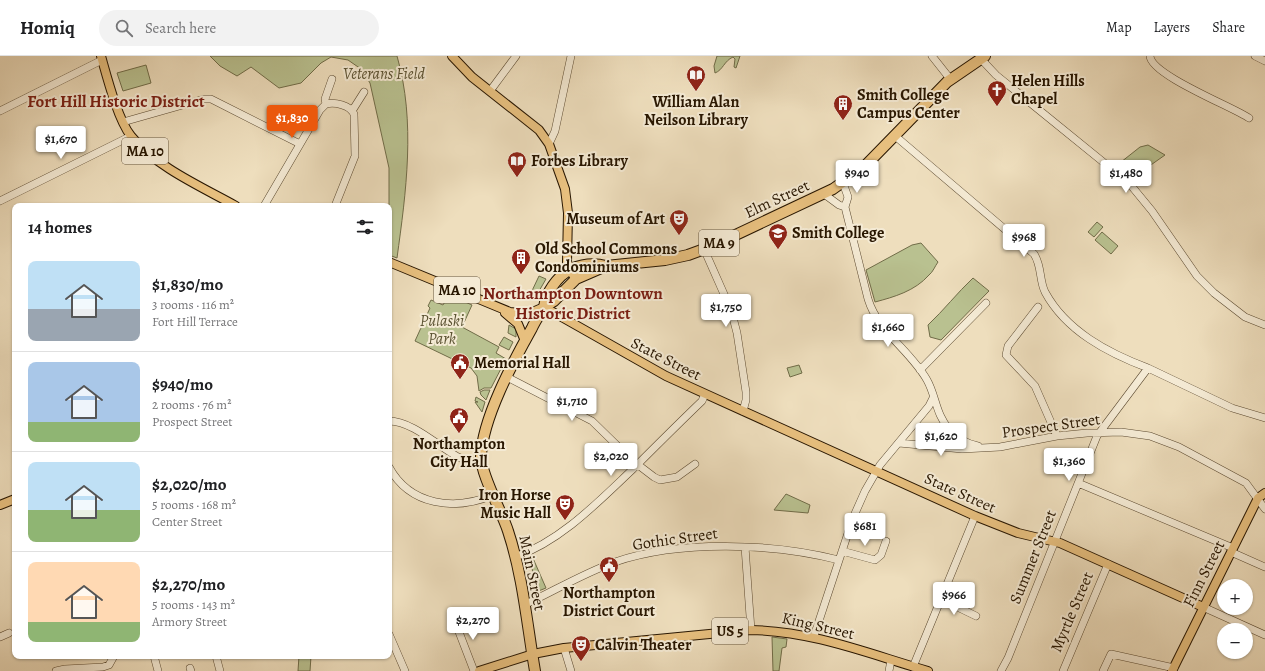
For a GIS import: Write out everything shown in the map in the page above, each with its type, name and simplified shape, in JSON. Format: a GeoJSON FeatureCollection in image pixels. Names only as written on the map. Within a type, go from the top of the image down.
{"type":"FeatureCollection","features":[{"type":"Feature","properties":{"kind":"highway","name":"Elm Street"},"geometry":{"type":"LineString","coordinates":[[576,279],[606,266],[674,258],[704,249],[824,194],[843,183],[865,166],[894,135],[951,80],[983,57]]}},
{"type":"Feature","properties":{"kind":"highway","name":"Elm Street"},"geometry":{"type":"LineString","coordinates":[[570,270],[598,263],[606,266]]}},
{"type":"Feature","properties":{"kind":"highway","name":"Main Street"},"geometry":{"type":"LineString","coordinates":[[535,671],[515,557],[508,532],[482,464],[482,448],[488,426],[508,377],[525,341],[544,307],[546,296],[562,276],[570,270]]}},
{"type":"Feature","properties":{"kind":"highway","name":"Main Street"},"geometry":{"type":"LineString","coordinates":[[544,307],[554,301],[576,279]]}},
{"type":"Feature","properties":{"kind":"main road"},"geometry":{"type":"LineString","coordinates":[[452,56],[472,77],[539,130],[549,144],[561,175],[566,195],[568,220],[567,262],[576,279]]}},
{"type":"Feature","properties":{"kind":"main road","name":"MA 10"},"geometry":{"type":"LineString","coordinates":[[102,58],[123,122],[131,136],[153,158],[231,203]]}},
{"type":"Feature","properties":{"kind":"main road","name":"MA 10"},"geometry":{"type":"LineString","coordinates":[[392,263],[500,308],[525,315],[544,307]]}},
{"type":"Feature","properties":{"kind":"main road","name":"State Street"},"geometry":{"type":"LineString","coordinates":[[544,307],[651,369],[705,394],[877,470],[975,516],[1018,533],[1055,542],[1203,607]]}},
{"type":"Feature","properties":{"kind":"main road","name":"MA 10"},"geometry":{"type":"LineString","coordinates":[[500,308],[518,324],[525,341]]}},
{"type":"Feature","properties":{"kind":"main road","name":"Finn Street"},"geometry":{"type":"LineString","coordinates":[[1173,670],[1258,498],[1265,493]]}},
{"type":"Feature","properties":{"kind":"main road"},"geometry":{"type":"LineString","coordinates":[[0,505],[12,499]]}},
{"type":"Feature","properties":{"kind":"main road","name":"King Street"},"geometry":{"type":"LineString","coordinates":[[533,654],[564,648],[752,630],[772,630],[814,636],[928,671]]}},
{"type":"Feature","properties":{"kind":"main road","name":"US 5"},"geometry":{"type":"LineString","coordinates":[[479,671],[533,654]]}},
{"type":"Feature","properties":{"kind":"street"},"geometry":{"type":"LineString","coordinates":[[490,91],[516,56]]}},
{"type":"Feature","properties":{"kind":"street"},"geometry":{"type":"LineString","coordinates":[[549,144],[555,131],[571,56]]}},
{"type":"Feature","properties":{"kind":"street"},"geometry":{"type":"LineString","coordinates":[[932,56],[951,80]]}},
{"type":"Feature","properties":{"kind":"street"},"geometry":{"type":"LineString","coordinates":[[1150,56],[1152,62],[1178,82],[1249,118]]}},
{"type":"Feature","properties":{"kind":"street"},"geometry":{"type":"LineString","coordinates":[[1254,56],[1265,61]]}},
{"type":"Feature","properties":{"kind":"street"},"geometry":{"type":"LineString","coordinates":[[983,57],[996,75],[1129,183],[1152,211],[1195,272],[1211,291],[1245,317],[1265,325]]}},
{"type":"Feature","properties":{"kind":"street"},"geometry":{"type":"LineString","coordinates":[[0,111],[102,58]]}},
{"type":"Feature","properties":{"kind":"street"},"geometry":{"type":"LineString","coordinates":[[326,104],[325,99],[332,79]]}},
{"type":"Feature","properties":{"kind":"street"},"geometry":{"type":"LineString","coordinates":[[336,203],[355,156],[352,111],[364,92]]}},
{"type":"Feature","properties":{"kind":"street"},"geometry":{"type":"LineString","coordinates":[[123,122],[204,99],[211,99],[300,144]]}},
{"type":"Feature","properties":{"kind":"street"},"geometry":{"type":"LineString","coordinates":[[266,203],[320,110],[326,104],[338,104],[352,111]]}},
{"type":"Feature","properties":{"kind":"street"},"geometry":{"type":"LineString","coordinates":[[894,135],[1034,254],[1040,267],[1041,283],[1052,303],[1064,318],[1103,349],[1148,368],[1232,408],[1265,418]]}},
{"type":"Feature","properties":{"kind":"street"},"geometry":{"type":"LineString","coordinates":[[0,202],[131,136]]}},
{"type":"Feature","properties":{"kind":"street","name":"Prospect Street"},"geometry":{"type":"LineString","coordinates":[[843,183],[848,197],[845,207],[871,307],[884,329],[920,370],[932,389],[933,398],[940,417],[953,433],[969,444],[984,448]]}},
{"type":"Feature","properties":{"kind":"street"},"geometry":{"type":"LineString","coordinates":[[824,194],[839,205],[845,207]]}},
{"type":"Feature","properties":{"kind":"street"},"geometry":{"type":"LineString","coordinates":[[704,249],[734,318],[746,394],[743,411]]}},
{"type":"Feature","properties":{"kind":"street"},"geometry":{"type":"LineString","coordinates":[[920,370],[986,303]]}},
{"type":"Feature","properties":{"kind":"street"},"geometry":{"type":"LineString","coordinates":[[1038,307],[1008,346],[1006,355],[1034,384],[1057,436]]}},
{"type":"Feature","properties":{"kind":"street","name":"Summer Street"},"geometry":{"type":"LineString","coordinates":[[1001,671],[1008,658],[1091,450],[1100,432],[1148,368]]}},
{"type":"Feature","properties":{"kind":"street"},"geometry":{"type":"LineString","coordinates":[[508,377],[592,421],[638,464],[660,480],[677,477],[695,464]]}},
{"type":"Feature","properties":{"kind":"street"},"geometry":{"type":"LineString","coordinates":[[515,557],[528,552],[566,528],[611,490],[702,400],[705,394]]}},
{"type":"Feature","properties":{"kind":"street"},"geometry":{"type":"LineString","coordinates":[[814,636],[842,550],[859,505],[877,470],[930,406],[933,398]]}},
{"type":"Feature","properties":{"kind":"street"},"geometry":{"type":"LineString","coordinates":[[392,421],[407,426],[461,458],[482,464]]}},
{"type":"Feature","properties":{"kind":"street","name":"Prospect Street"},"geometry":{"type":"LineString","coordinates":[[899,443],[962,449],[1000,447],[1057,436],[1100,432],[1121,432],[1150,436],[1179,447],[1246,483],[1265,509]]}},
{"type":"Feature","properties":{"kind":"street"},"geometry":{"type":"LineString","coordinates":[[392,472],[397,480],[413,494],[434,502],[446,504],[472,502],[493,495]]}},
{"type":"Feature","properties":{"kind":"street"},"geometry":{"type":"LineString","coordinates":[[1078,483],[1232,550],[1265,567]]}},
{"type":"Feature","properties":{"kind":"street"},"geometry":{"type":"LineString","coordinates":[[913,667],[975,516]]}},
{"type":"Feature","properties":{"kind":"street"},"geometry":{"type":"LineString","coordinates":[[842,550],[875,560],[881,555],[886,541]]}},
{"type":"Feature","properties":{"kind":"street","name":"Gothic Street"},"geometry":{"type":"LineString","coordinates":[[524,605],[605,566],[644,554],[717,546],[745,547],[839,560]]}},
{"type":"Feature","properties":{"kind":"street"},"geometry":{"type":"LineString","coordinates":[[745,547],[752,630]]}},
{"type":"Feature","properties":{"kind":"street","name":"Myrtle Street"},"geometry":{"type":"LineString","coordinates":[[1063,671],[1108,564]]}},
{"type":"Feature","properties":{"kind":"street"},"geometry":{"type":"LineString","coordinates":[[941,599],[976,616]]}},
{"type":"Feature","properties":{"kind":"street","name":"State Street"},"geometry":{"type":"LineString","coordinates":[[1203,607],[1265,635]]}},
{"type":"Feature","properties":{"kind":"street"},"geometry":{"type":"LineString","coordinates":[[454,619],[474,671]]}},
{"type":"Feature","properties":{"kind":"street"},"geometry":{"type":"LineString","coordinates":[[0,637],[9,633]]}},
{"type":"Feature","properties":{"kind":"street"},"geometry":{"type":"LineString","coordinates":[[392,641],[405,671]]}},
{"type":"Feature","properties":{"kind":"street"},"geometry":{"type":"LineString","coordinates":[[564,648],[571,671]]}},
{"type":"Feature","properties":{"kind":"street"},"geometry":{"type":"LineString","coordinates":[[1104,671],[1111,654],[1173,670]]}},
{"type":"Feature","properties":{"kind":"street"},"geometry":{"type":"LineString","coordinates":[[56,671],[65,668],[104,667],[109,665],[112,659]]}},
{"type":"Feature","properties":{"kind":"street"},"geometry":{"type":"LineString","coordinates":[[155,659],[158,671]]}},
{"type":"Feature","properties":{"kind":"street"},"geometry":{"type":"LineString","coordinates":[[217,659],[220,671]]}},
{"type":"Feature","properties":{"kind":"street"},"geometry":{"type":"LineString","coordinates":[[889,671],[891,660]]}},
{"type":"Feature","properties":{"kind":"green space","name":"Veterans Field"},"geometry":{"type":"Polygon","coordinates":[[[210,56],[397,56],[403,81],[406,106],[408,157],[397,258],[392,256],[392,203],[389,203],[389,168],[370,83],[361,69],[348,60],[331,57],[321,63],[301,83],[279,88],[251,67],[237,76],[220,66],[210,56]]]}},
{"type":"Feature","properties":{"kind":"green space"},"geometry":{"type":"Polygon","coordinates":[[[717,56],[740,56],[736,68],[734,67],[735,59],[733,57],[718,72],[715,73],[714,66],[717,56]]]}},
{"type":"Feature","properties":{"kind":"green space"},"geometry":{"type":"Polygon","coordinates":[[[146,65],[151,83],[123,91],[117,73],[146,65]]]}},
{"type":"Feature","properties":{"kind":"green space"},"geometry":{"type":"Polygon","coordinates":[[[1148,145],[1165,155],[1131,179],[1116,166],[1140,147],[1148,145]]]}},
{"type":"Feature","properties":{"kind":"green space"},"geometry":{"type":"Polygon","coordinates":[[[1097,222],[1103,227],[1094,237],[1088,232],[1097,222]]]}},
{"type":"Feature","properties":{"kind":"green space"},"geometry":{"type":"Polygon","coordinates":[[[1102,232],[1118,246],[1111,254],[1095,240],[1102,232]]]}},
{"type":"Feature","properties":{"kind":"green space"},"geometry":{"type":"Polygon","coordinates":[[[921,243],[938,262],[932,272],[923,281],[911,289],[875,302],[866,270],[912,245],[921,243]]]}},
{"type":"Feature","properties":{"kind":"green space"},"geometry":{"type":"Polygon","coordinates":[[[539,276],[546,279],[535,298],[530,295],[539,276]]]}},
{"type":"Feature","properties":{"kind":"green space"},"geometry":{"type":"Polygon","coordinates":[[[973,278],[989,291],[941,340],[930,337],[928,325],[973,278]]]}},
{"type":"Feature","properties":{"kind":"green space","name":"Pulaski Park"},"geometry":{"type":"Polygon","coordinates":[[[449,295],[472,305],[462,327],[499,347],[496,353],[506,359],[491,388],[484,388],[479,391],[477,376],[471,368],[415,341],[430,308],[428,306],[431,300],[443,305],[449,295]]]}},
{"type":"Feature","properties":{"kind":"green space"},"geometry":{"type":"Polygon","coordinates":[[[509,325],[516,329],[516,337],[508,333],[509,325]]]}},
{"type":"Feature","properties":{"kind":"green space"},"geometry":{"type":"Polygon","coordinates":[[[504,337],[513,342],[509,350],[499,345],[504,337]]]}},
{"type":"Feature","properties":{"kind":"green space"},"geometry":{"type":"Polygon","coordinates":[[[799,365],[802,373],[790,377],[787,368],[799,365]]]}},
{"type":"Feature","properties":{"kind":"green space"},"geometry":{"type":"Polygon","coordinates":[[[490,390],[486,400],[480,392],[490,390]]]}},
{"type":"Feature","properties":{"kind":"green space"},"geometry":{"type":"Polygon","coordinates":[[[476,397],[485,402],[482,412],[475,402],[478,402],[475,401],[476,397]]]}},
{"type":"Feature","properties":{"kind":"green space"},"geometry":{"type":"Polygon","coordinates":[[[786,494],[810,505],[808,513],[774,510],[786,494]]]}},
{"type":"Feature","properties":{"kind":"green space"},"geometry":{"type":"Polygon","coordinates":[[[530,556],[532,556],[546,588],[536,592],[530,556]]]}},
{"type":"Feature","properties":{"kind":"green space"},"geometry":{"type":"Polygon","coordinates":[[[772,637],[787,639],[786,647],[782,648],[779,671],[773,671],[772,637]]]}},
{"type":"Feature","properties":{"kind":"green space"},"geometry":{"type":"Polygon","coordinates":[[[299,659],[311,659],[310,671],[298,671],[299,659]]]}},
{"type":"Feature","properties":{"kind":"place","name":"William Alan Neilson Library"},"geometry":{"type":"Point","coordinates":[696,92]}},
{"type":"Feature","properties":{"kind":"place","name":"Helen Hills Chapel"},"geometry":{"type":"Point","coordinates":[997,107]}},
{"type":"Feature","properties":{"kind":"place","name":"Smith College Campus Center"},"geometry":{"type":"Point","coordinates":[843,121]}},
{"type":"Feature","properties":{"kind":"place","name":"Forbes Library"},"geometry":{"type":"Point","coordinates":[517,178]}},
{"type":"Feature","properties":{"kind":"place","name":"Museum of Art"},"geometry":{"type":"Point","coordinates":[679,236]}},
{"type":"Feature","properties":{"kind":"place","name":"Smith College"},"geometry":{"type":"Point","coordinates":[778,250]}},
{"type":"Feature","properties":{"kind":"place","name":"Old School Commons Condominiums"},"geometry":{"type":"Point","coordinates":[521,275]}},
{"type":"Feature","properties":{"kind":"place","name":"Memorial Hall"},"geometry":{"type":"Point","coordinates":[460,380]}},
{"type":"Feature","properties":{"kind":"place","name":"Northampton City Hall"},"geometry":{"type":"Point","coordinates":[459,434]}},
{"type":"Feature","properties":{"kind":"place","name":"Iron Horse Music Hall"},"geometry":{"type":"Point","coordinates":[565,521]}},
{"type":"Feature","properties":{"kind":"place","name":"Northampton District Court"},"geometry":{"type":"Point","coordinates":[609,583]}},
{"type":"Feature","properties":{"kind":"place","name":"Calvin Theater"},"geometry":{"type":"Point","coordinates":[581,662]}},
{"type":"Feature","properties":{"kind":"district","name":"Fort Hill Historic District"},"geometry":{"type":"Point","coordinates":[116,101]}},
{"type":"Feature","properties":{"kind":"district","name":"Northampton Downtown Historic District"},"geometry":{"type":"Point","coordinates":[573,303]}}]}
